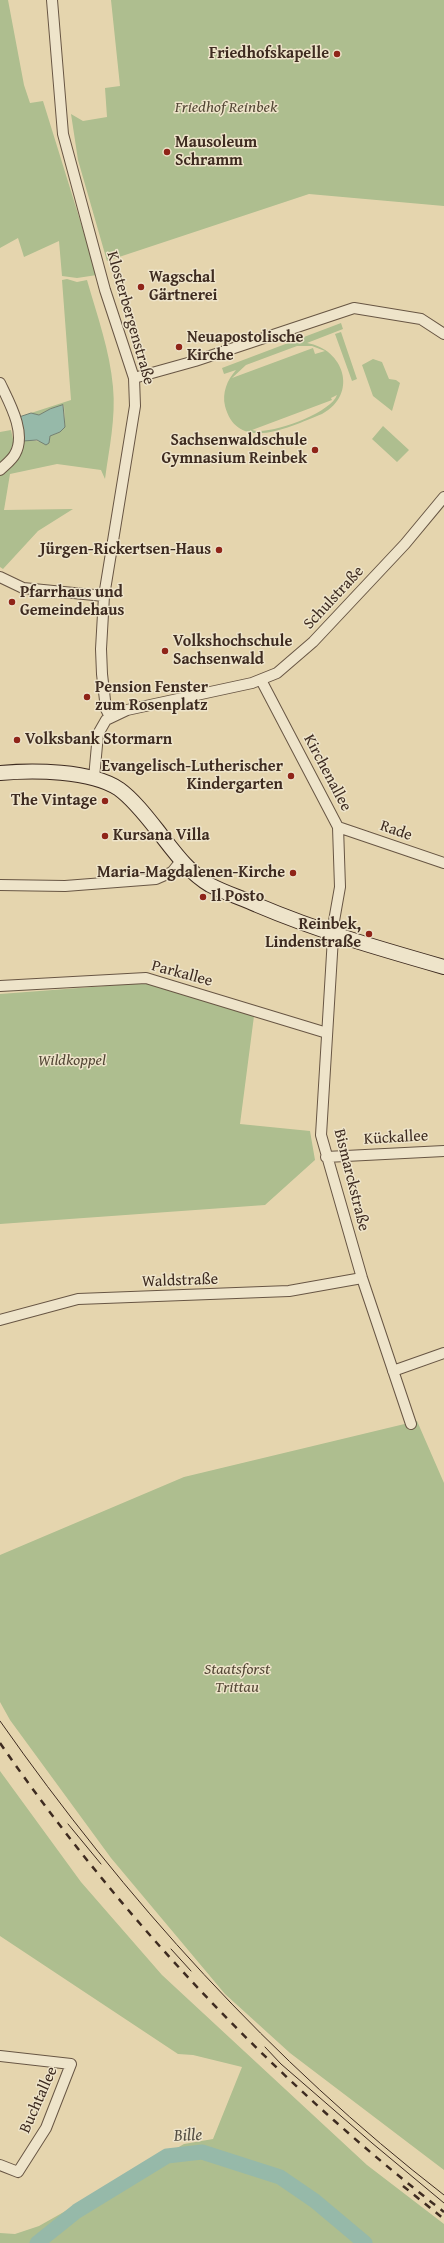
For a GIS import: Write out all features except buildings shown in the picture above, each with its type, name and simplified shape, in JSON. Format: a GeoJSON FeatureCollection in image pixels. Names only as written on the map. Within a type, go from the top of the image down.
{"type":"FeatureCollection","features":[{"type":"Feature","properties":{"kind":"main road"},"geometry":{"type":"LineString","coordinates":[[0,773],[58,774],[94,778],[119,789],[151,822],[181,860],[200,878],[212,886],[282,916],[334,935],[444,967]]}},
{"type":"Feature","properties":{"kind":"street","name":"Klosterbergenstraße"},"geometry":{"type":"LineString","coordinates":[[52,0],[62,134],[105,290],[134,378],[135,406],[104,596],[101,668],[106,710],[110,717]]}},
{"type":"Feature","properties":{"kind":"street"},"geometry":{"type":"LineString","coordinates":[[134,378],[195,361],[354,308],[422,319],[444,334]]}},
{"type":"Feature","properties":{"kind":"street"},"geometry":{"type":"LineString","coordinates":[[0,383],[14,415],[18,438],[15,454],[0,470]]}},
{"type":"Feature","properties":{"kind":"street","name":"Schulstraße"},"geometry":{"type":"LineString","coordinates":[[110,717],[127,710],[261,680],[277,672],[313,642],[405,544],[444,497]]}},
{"type":"Feature","properties":{"kind":"street"},"geometry":{"type":"LineString","coordinates":[[0,576],[23,588],[104,596]]}},
{"type":"Feature","properties":{"kind":"street","name":"Kirchenallee"},"geometry":{"type":"LineString","coordinates":[[261,680],[338,827],[340,886],[334,935]]}},
{"type":"Feature","properties":{"kind":"street"},"geometry":{"type":"LineString","coordinates":[[94,778],[98,734],[102,724],[110,717]]}},
{"type":"Feature","properties":{"kind":"street","name":"Rade"},"geometry":{"type":"LineString","coordinates":[[338,827],[444,863]]}},
{"type":"Feature","properties":{"kind":"street"},"geometry":{"type":"LineString","coordinates":[[0,886],[73,885],[156,879],[172,872],[181,860]]}},
{"type":"Feature","properties":{"kind":"street","name":"Bismarckstraße"},"geometry":{"type":"LineString","coordinates":[[334,935],[321,1135],[326,1157],[362,1278],[411,1424]]}},
{"type":"Feature","properties":{"kind":"street","name":"Parkallee"},"geometry":{"type":"LineString","coordinates":[[0,986],[146,978],[327,1033]]}},
{"type":"Feature","properties":{"kind":"street","name":"Kückallee"},"geometry":{"type":"LineString","coordinates":[[326,1157],[444,1151]]}},
{"type":"Feature","properties":{"kind":"street","name":"Waldstraße"},"geometry":{"type":"LineString","coordinates":[[0,1320],[78,1299],[289,1291],[362,1278]]}},
{"type":"Feature","properties":{"kind":"street"},"geometry":{"type":"LineString","coordinates":[[393,1370],[444,1353]]}},
{"type":"Feature","properties":{"kind":"street","name":"Buchtallee"},"geometry":{"type":"LineString","coordinates":[[0,2056],[71,2064],[46,2128],[18,2172],[0,2165]]}},
{"type":"Feature","properties":{"kind":"green space"},"geometry":{"type":"Polygon","coordinates":[[[0,0],[8,0],[24,85],[30,103],[43,101],[97,275],[77,278],[62,276],[59,241],[24,257],[18,238],[0,248],[0,0]]]}},
{"type":"Feature","properties":{"kind":"green space","name":"Friedhof Reinbek"},"geometry":{"type":"Polygon","coordinates":[[[111,0],[444,0],[444,206],[309,194],[107,261],[78,160],[71,114],[83,121],[107,117],[105,88],[120,86],[111,0]]]}},
{"type":"Feature","properties":{"kind":"green space"},"geometry":{"type":"Polygon","coordinates":[[[67,279],[77,282],[87,280],[103,333],[109,360],[113,387],[114,410],[105,479],[101,470],[57,464],[10,474],[4,510],[73,509],[38,531],[3,569],[0,567],[0,432],[11,430],[13,439],[49,443],[50,436],[60,432],[65,427],[64,405],[50,409],[39,415],[31,413],[71,400],[62,280],[67,279]]]}},
{"type":"Feature","properties":{"kind":"green space"},"geometry":{"type":"Polygon","coordinates":[[[341,323],[343,329],[307,343],[320,347],[330,354],[338,363],[342,373],[343,384],[340,395],[333,405],[322,414],[296,424],[268,432],[254,433],[242,429],[232,421],[224,401],[226,387],[236,370],[224,374],[222,368],[341,323]],[[297,346],[246,365],[232,378],[313,348],[315,354],[325,351],[312,346],[297,346]],[[337,395],[331,398],[332,400],[252,430],[272,430],[299,422],[324,409],[337,395]]]}},
{"type":"Feature","properties":{"kind":"green space"},"geometry":{"type":"Polygon","coordinates":[[[341,332],[357,379],[352,381],[335,334],[341,332]]]}},
{"type":"Feature","properties":{"kind":"green space"},"geometry":{"type":"Polygon","coordinates":[[[373,359],[382,362],[389,379],[396,380],[400,383],[392,411],[373,396],[362,365],[373,359]]]}},
{"type":"Feature","properties":{"kind":"green space"},"geometry":{"type":"Polygon","coordinates":[[[383,426],[409,450],[397,462],[372,439],[383,426]]]}},
{"type":"Feature","properties":{"kind":"green space","name":"Wildkoppel"},"geometry":{"type":"Polygon","coordinates":[[[145,983],[254,1016],[240,1124],[310,1131],[315,1160],[265,1205],[0,1224],[0,994],[145,983]]]}},
{"type":"Feature","properties":{"kind":"green space","name":"Staatsforst Trittau"},"geometry":{"type":"Polygon","coordinates":[[[417,1421],[444,1483],[444,2170],[290,2053],[225,1994],[111,1858],[10,1720],[0,1702],[0,1555],[184,1477],[417,1421]]]}},
{"type":"Feature","properties":{"kind":"green space"},"geometry":{"type":"Polygon","coordinates":[[[0,1771],[81,1882],[162,1975],[367,2165],[444,2224],[444,2243],[0,2243],[0,2233],[15,2234],[39,2226],[184,2144],[213,2139],[242,2067],[193,2055],[178,2054],[0,1936],[0,1771]]]}},
{"type":"Feature","properties":{"kind":"shaded area"},"geometry":{"type":"Polygon","coordinates":[[[63,405],[65,427],[60,432],[50,436],[49,443],[46,445],[37,440],[23,441],[19,417],[31,413],[39,415],[50,409],[63,405]]]}},
{"type":"Feature","properties":{"kind":"waterway","name":"Bille"},"geometry":{"type":"LineString","coordinates":[[37,2243],[77,2211],[167,2156],[202,2152],[280,2177],[315,2201],[365,2243]]}},
{"type":"Feature","properties":{"kind":"tram line"},"geometry":{"type":"LineString","coordinates":[[0,1721],[48,1787],[98,1851],[150,1914],[204,1974],[260,2033],[319,2089],[380,2143],[444,2195]]}},
{"type":"Feature","properties":{"kind":"tram line"},"geometry":{"type":"LineString","coordinates":[[68,1824],[101,1864]]}},
{"type":"Feature","properties":{"kind":"tram line"},"geometry":{"type":"LineString","coordinates":[[171,1949],[191,1971]]}},
{"type":"Feature","properties":{"kind":"tram line"},"geometry":{"type":"LineString","coordinates":[[265,2047],[281,2064],[444,2203]]}},
{"type":"Feature","properties":{"kind":"railway"},"geometry":{"type":"LineString","coordinates":[[0,1743],[47,1809],[97,1873],[149,1935],[204,1994],[261,2052],[320,2108],[381,2161],[444,2212]]}},
{"type":"Feature","properties":{"kind":"railway"},"geometry":{"type":"LineString","coordinates":[[403,2186],[444,2219]]}},
{"type":"Feature","properties":{"kind":"place","name":"Friedhofskapelle"},"geometry":{"type":"Point","coordinates":[337,54]}},
{"type":"Feature","properties":{"kind":"place","name":"Mausoleum Schramm"},"geometry":{"type":"Point","coordinates":[167,152]}},
{"type":"Feature","properties":{"kind":"place","name":"Wagschal Gärtnerei"},"geometry":{"type":"Point","coordinates":[141,287]}},
{"type":"Feature","properties":{"kind":"place","name":"Neuapostolische Kirche"},"geometry":{"type":"Point","coordinates":[179,347]}},
{"type":"Feature","properties":{"kind":"place","name":"Sachsenwaldschule Gymnasium Reinbek"},"geometry":{"type":"Point","coordinates":[315,450]}},
{"type":"Feature","properties":{"kind":"place","name":"Jürgen-Rickertsen-Haus"},"geometry":{"type":"Point","coordinates":[219,550]}},
{"type":"Feature","properties":{"kind":"place","name":"Pfarrhaus und Gemeindehaus"},"geometry":{"type":"Point","coordinates":[12,602]}},
{"type":"Feature","properties":{"kind":"place","name":"Volkshochschule Sachsenwald"},"geometry":{"type":"Point","coordinates":[165,651]}},
{"type":"Feature","properties":{"kind":"place","name":"Pension Fenster zum Rosenplatz"},"geometry":{"type":"Point","coordinates":[87,697]}},
{"type":"Feature","properties":{"kind":"place","name":"Volksbank Stormarn"},"geometry":{"type":"Point","coordinates":[17,740]}},
{"type":"Feature","properties":{"kind":"place","name":"Evangelisch-Lutherischer Kindergarten"},"geometry":{"type":"Point","coordinates":[291,776]}},
{"type":"Feature","properties":{"kind":"place","name":"The Vintage"},"geometry":{"type":"Point","coordinates":[105,801]}},
{"type":"Feature","properties":{"kind":"place","name":"Kursana Villa"},"geometry":{"type":"Point","coordinates":[105,836]}},
{"type":"Feature","properties":{"kind":"place","name":"Maria-Magdalenen-Kirche"},"geometry":{"type":"Point","coordinates":[293,873]}},
{"type":"Feature","properties":{"kind":"place","name":"Il Posto"},"geometry":{"type":"Point","coordinates":[203,897]}},
{"type":"Feature","properties":{"kind":"place","name":"Reinbek, Lindenstraße"},"geometry":{"type":"Point","coordinates":[369,934]}}]}
